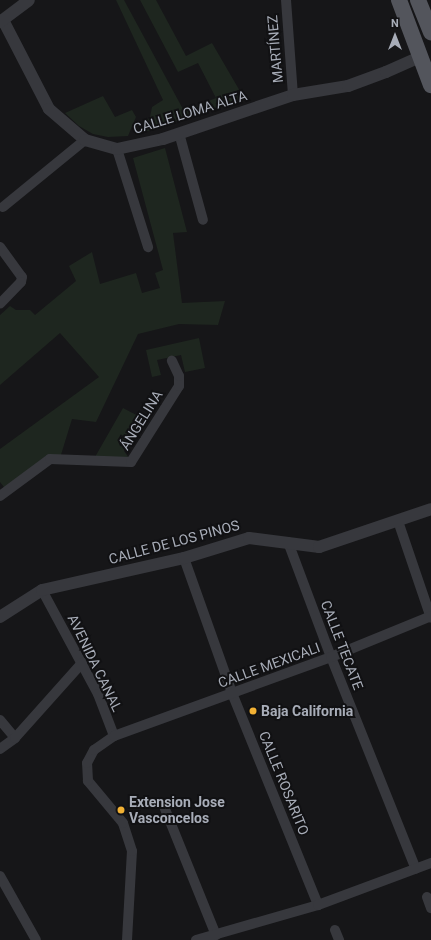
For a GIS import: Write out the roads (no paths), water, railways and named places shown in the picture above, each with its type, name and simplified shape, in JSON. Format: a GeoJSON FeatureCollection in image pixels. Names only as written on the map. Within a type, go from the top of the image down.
{"type":"FeatureCollection","features":[{"type":"Feature","properties":{"kind":"main road"},"geometry":{"type":"LineString","coordinates":[[399,0],[431,85]]}},
{"type":"Feature","properties":{"kind":"main road"},"geometry":{"type":"LineString","coordinates":[[418,0],[431,34]]}},
{"type":"Feature","properties":{"kind":"street"},"geometry":{"type":"LineString","coordinates":[[2,21],[29,0]]}},
{"type":"Feature","properties":{"kind":"street","name":"MARTÍNEZ"},"geometry":{"type":"LineString","coordinates":[[286,0],[294,95]]}},
{"type":"Feature","properties":{"kind":"street","name":"CALLE LOMA ALTA"},"geometry":{"type":"LineString","coordinates":[[2,21],[49,110],[85,140],[117,149],[163,139],[294,95],[348,86],[386,72],[420,57]]}},
{"type":"Feature","properties":{"kind":"street"},"geometry":{"type":"LineString","coordinates":[[179,133],[203,220]]}},
{"type":"Feature","properties":{"kind":"street"},"geometry":{"type":"LineString","coordinates":[[3,207],[85,140]]}},
{"type":"Feature","properties":{"kind":"street"},"geometry":{"type":"LineString","coordinates":[[117,149],[148,247]]}},
{"type":"Feature","properties":{"kind":"street"},"geometry":{"type":"LineString","coordinates":[[0,247],[22,277],[21,282],[0,304]]}},
{"type":"Feature","properties":{"kind":"street","name":"ÁNGELINA"},"geometry":{"type":"LineString","coordinates":[[0,496],[50,459],[131,462],[179,386],[179,376],[172,361]]}},
{"type":"Feature","properties":{"kind":"street","name":"CALLE DE LOS PINOS"},"geometry":{"type":"LineString","coordinates":[[0,617],[42,590],[184,558],[250,538],[319,547],[431,509]]}},
{"type":"Feature","properties":{"kind":"street"},"geometry":{"type":"LineString","coordinates":[[398,521],[431,617]]}},
{"type":"Feature","properties":{"kind":"street","name":"CALLE TECATE"},"geometry":{"type":"LineString","coordinates":[[288,542],[331,657],[416,869]]}},
{"type":"Feature","properties":{"kind":"street","name":"CALLE ROSARITO"},"geometry":{"type":"LineString","coordinates":[[184,558],[232,693],[318,905]]}},
{"type":"Feature","properties":{"kind":"street","name":"AVENIDA CANAL"},"geometry":{"type":"LineString","coordinates":[[42,590],[98,694],[114,736]]}},
{"type":"Feature","properties":{"kind":"street","name":"CALLE MEXICALI"},"geometry":{"type":"LineString","coordinates":[[114,736],[331,657],[431,617]]}},
{"type":"Feature","properties":{"kind":"street"},"geometry":{"type":"LineString","coordinates":[[0,749],[15,738],[82,663]]}},
{"type":"Feature","properties":{"kind":"street"},"geometry":{"type":"LineString","coordinates":[[0,720],[15,738]]}},
{"type":"Feature","properties":{"kind":"street"},"geometry":{"type":"LineString","coordinates":[[114,736],[94,750],[87,763],[88,781],[123,824],[132,851],[127,940]]}},
{"type":"Feature","properties":{"kind":"street"},"geometry":{"type":"LineString","coordinates":[[165,809],[216,935]]}},
{"type":"Feature","properties":{"kind":"street"},"geometry":{"type":"LineString","coordinates":[[196,940],[318,905],[431,863]]}},
{"type":"Feature","properties":{"kind":"street"},"geometry":{"type":"LineString","coordinates":[[0,876],[36,940]]}},
{"type":"Feature","properties":{"kind":"street"},"geometry":{"type":"LineString","coordinates":[[427,897],[431,908]]}},
{"type":"Feature","properties":{"kind":"place","name":"Baja California"},"geometry":{"type":"Point","coordinates":[253,711]}},
{"type":"Feature","properties":{"kind":"place","name":"Extension Jose Vasconcelos"},"geometry":{"type":"Point","coordinates":[121,810]}}]}
